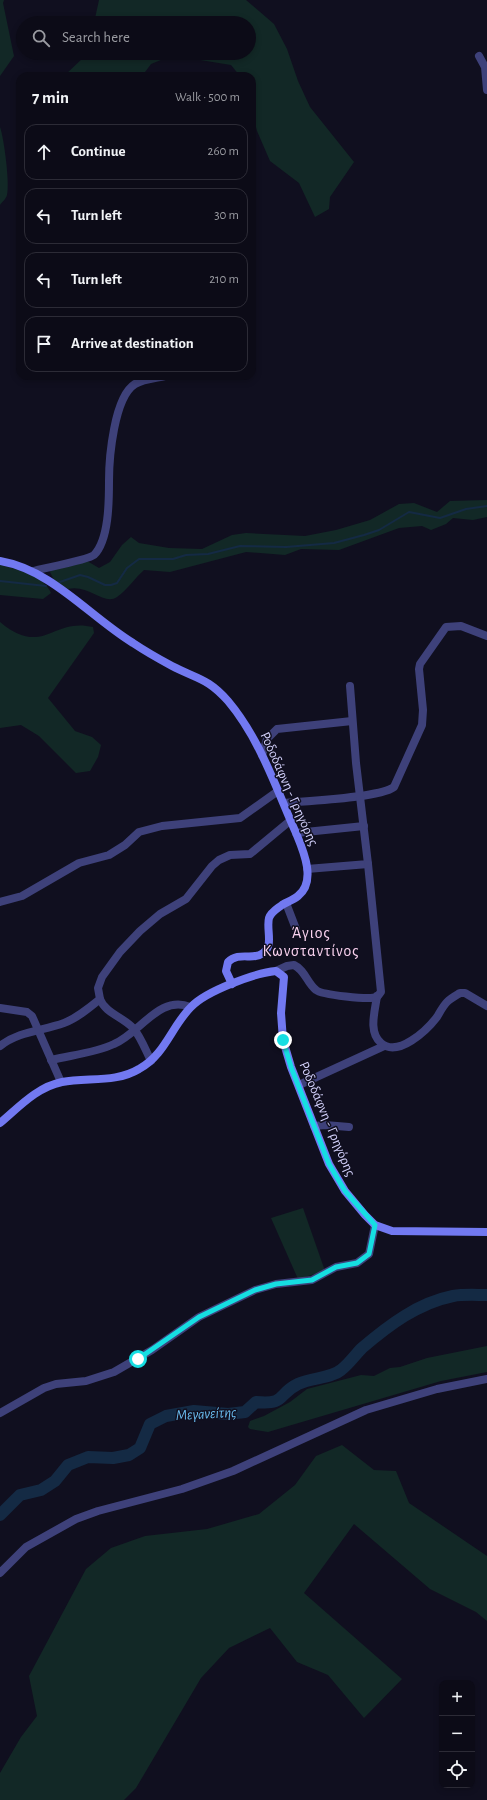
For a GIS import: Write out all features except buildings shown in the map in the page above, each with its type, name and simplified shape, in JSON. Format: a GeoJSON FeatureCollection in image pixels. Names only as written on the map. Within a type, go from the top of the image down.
{"type":"FeatureCollection","features":[{"type":"Feature","properties":{"kind":"main road","name":"Ροδοδάφνη - Γρηγόρης"},"geometry":{"type":"LineString","coordinates":[[0,561],[24,567],[32,571],[49,581],[112,630],[134,644],[171,666],[207,681],[218,690],[242,721],[262,755],[296,833],[307,869],[307,880],[299,896],[275,910],[269,918],[269,943],[265,952],[260,955],[237,956],[228,962],[226,971],[232,984]]}},
{"type":"Feature","properties":{"kind":"main road","name":"Ροδοδάφνη - Γρηγόρης"},"geometry":{"type":"LineString","coordinates":[[276,971],[284,977],[281,1013],[283,1040],[287,1055],[314,1126],[337,1178],[349,1196],[375,1225]]}},
{"type":"Feature","properties":{"kind":"main road"},"geometry":{"type":"LineString","coordinates":[[0,1123],[30,1096],[61,1082],[122,1076],[138,1070],[151,1061],[163,1048],[190,1007],[204,997],[232,984],[258,974],[276,971]]}},
{"type":"Feature","properties":{"kind":"main road"},"geometry":{"type":"LineString","coordinates":[[375,1225],[392,1231],[487,1232]]}},
{"type":"Feature","properties":{"kind":"street"},"geometry":{"type":"LineString","coordinates":[[479,56],[485,67],[487,90]]}},
{"type":"Feature","properties":{"kind":"street"},"geometry":{"type":"LineString","coordinates":[[32,571],[55,564],[87,559],[99,548],[108,517],[109,480],[114,434],[124,397],[135,384],[150,380]]}},
{"type":"Feature","properties":{"kind":"street"},"geometry":{"type":"LineString","coordinates":[[284,803],[386,791],[397,783],[423,717],[419,669],[420,664],[446,627],[457,625],[487,636]]}},
{"type":"Feature","properties":{"kind":"street"},"geometry":{"type":"LineString","coordinates":[[350,686],[352,721],[382,988],[381,992],[377,996],[374,1014],[374,1031],[378,1041],[384,1046],[395,1048],[404,1045],[417,1037],[436,1018],[446,1003],[460,993],[465,993],[487,1006]]}},
{"type":"Feature","properties":{"kind":"street"},"geometry":{"type":"LineString","coordinates":[[262,755],[267,739],[277,729],[352,721]]}},
{"type":"Feature","properties":{"kind":"street"},"geometry":{"type":"LineString","coordinates":[[0,902],[22,896],[79,863],[109,855],[125,845],[139,832],[162,826],[240,818],[278,791]]}},
{"type":"Feature","properties":{"kind":"street"},"geometry":{"type":"LineString","coordinates":[[151,1061],[134,1030],[127,1022],[106,1009],[100,999],[98,988],[102,978],[120,952],[140,931],[160,914],[186,899],[212,866],[219,860],[230,856],[250,854],[291,820]]}},
{"type":"Feature","properties":{"kind":"street"},"geometry":{"type":"LineString","coordinates":[[296,833],[364,826]]}},
{"type":"Feature","properties":{"kind":"street"},"geometry":{"type":"LineString","coordinates":[[307,869],[368,864]]}},
{"type":"Feature","properties":{"kind":"street"},"geometry":{"type":"LineString","coordinates":[[286,903],[296,929]]}},
{"type":"Feature","properties":{"kind":"street"},"geometry":{"type":"LineString","coordinates":[[276,971],[290,964],[294,965],[300,969],[312,987],[322,993],[368,998],[377,996]]}},
{"type":"Feature","properties":{"kind":"street"},"geometry":{"type":"LineString","coordinates":[[0,1046],[17,1035],[71,1020],[100,999]]}},
{"type":"Feature","properties":{"kind":"street"},"geometry":{"type":"LineString","coordinates":[[51,1060],[110,1046],[121,1041],[155,1014],[172,1004],[182,1003],[190,1007]]}},
{"type":"Feature","properties":{"kind":"street"},"geometry":{"type":"LineString","coordinates":[[0,1008],[27,1012],[32,1016],[61,1082]]}},
{"type":"Feature","properties":{"kind":"street"},"geometry":{"type":"LineString","coordinates":[[299,1085],[384,1046]]}},
{"type":"Feature","properties":{"kind":"street"},"geometry":{"type":"LineString","coordinates":[[314,1126],[325,1125],[349,1127]]}},
{"type":"Feature","properties":{"kind":"street"},"geometry":{"type":"LineString","coordinates":[[0,1413],[44,1388],[56,1384],[86,1381],[114,1372],[147,1353],[199,1317],[255,1290],[276,1284],[312,1280],[336,1267],[357,1263],[369,1254],[375,1225]]}},
{"type":"Feature","properties":{"kind":"street"},"geometry":{"type":"LineString","coordinates":[[0,1573],[26,1547],[92,1513],[182,1489],[233,1471],[366,1410],[437,1389],[487,1379]]}},
{"type":"Feature","properties":{"kind":"green space"},"geometry":{"type":"Polygon","coordinates":[[[0,0],[4,0],[3,3],[14,56],[0,76],[0,0]]]}},
{"type":"Feature","properties":{"kind":"green space"},"geometry":{"type":"Polygon","coordinates":[[[99,0],[246,0],[274,24],[287,49],[298,81],[310,107],[354,162],[330,197],[329,209],[315,217],[299,183],[270,161],[256,127],[256,72],[237,72],[231,65],[200,60],[256,60],[256,16],[96,16],[99,0]]]}},
{"type":"Feature","properties":{"kind":"green space"},"geometry":{"type":"Polygon","coordinates":[[[81,60],[161,60],[151,64],[145,72],[68,72],[81,60]]]}},
{"type":"Feature","properties":{"kind":"green space"},"geometry":{"type":"Polygon","coordinates":[[[0,127],[5,150],[8,189],[5,199],[0,205],[0,127]]]}},
{"type":"Feature","properties":{"kind":"green space"},"geometry":{"type":"Polygon","coordinates":[[[487,500],[487,517],[473,520],[453,518],[446,524],[431,530],[422,526],[399,528],[339,550],[301,549],[285,555],[246,552],[170,572],[144,570],[121,594],[112,599],[101,597],[83,589],[68,589],[54,580],[50,572],[52,568],[87,561],[99,568],[110,562],[122,545],[131,537],[139,543],[169,548],[202,549],[232,535],[246,533],[305,536],[336,530],[370,520],[399,504],[414,503],[437,512],[450,501],[487,500]]]}},
{"type":"Feature","properties":{"kind":"green space"},"geometry":{"type":"Polygon","coordinates":[[[0,565],[29,574],[42,582],[51,593],[43,599],[0,595],[0,565]]]}},
{"type":"Feature","properties":{"kind":"green space"},"geometry":{"type":"Polygon","coordinates":[[[0,622],[15,632],[27,637],[38,637],[67,627],[79,625],[93,627],[94,633],[48,698],[75,731],[92,737],[101,745],[98,757],[90,771],[76,773],[39,736],[21,725],[0,728],[0,622]]]}},
{"type":"Feature","properties":{"kind":"green space"},"geometry":{"type":"Polygon","coordinates":[[[303,1208],[325,1271],[298,1279],[271,1218],[303,1208]]]}},
{"type":"Feature","properties":{"kind":"green space"},"geometry":{"type":"Polygon","coordinates":[[[487,1346],[487,1372],[441,1381],[268,1432],[250,1429],[248,1427],[250,1421],[264,1416],[290,1402],[307,1389],[361,1375],[374,1376],[390,1368],[400,1367],[427,1358],[487,1346]]]}},
{"type":"Feature","properties":{"kind":"green space"},"geometry":{"type":"Polygon","coordinates":[[[342,1445],[374,1470],[396,1471],[409,1503],[487,1556],[487,1621],[476,1612],[430,1589],[354,1524],[304,1593],[402,1679],[364,1718],[328,1675],[297,1662],[270,1628],[229,1648],[201,1678],[136,1788],[124,1800],[0,1800],[0,1773],[21,1737],[37,1716],[29,1676],[86,1569],[111,1548],[145,1536],[207,1529],[259,1514],[295,1485],[316,1456],[342,1445]]]}},
{"type":"Feature","properties":{"kind":"waterway"},"geometry":{"type":"LineString","coordinates":[[60,582],[80,575],[105,585],[111,585],[117,583],[127,568],[139,559],[173,559],[186,555],[208,554],[240,546],[286,547],[334,543],[379,530],[409,512],[440,518],[466,509],[487,506]]}},
{"type":"Feature","properties":{"kind":"waterway"},"geometry":{"type":"LineString","coordinates":[[0,581],[46,586]]}},
{"type":"Feature","properties":{"kind":"waterway","name":"Μεγανείτης"},"geometry":{"type":"LineString","coordinates":[[0,1515],[20,1495],[41,1490],[55,1481],[68,1465],[88,1457],[113,1458],[129,1455],[140,1448],[150,1424],[166,1416],[194,1411],[228,1414],[245,1412],[256,1402],[273,1402],[281,1398],[287,1391],[298,1384],[337,1373],[372,1339],[393,1323],[416,1309],[440,1299],[453,1296],[487,1295]]}},
{"type":"Feature","properties":{"kind":"district","name":"Άγιος Κωνσταντίνος"},"geometry":{"type":"Point","coordinates":[311,942]}},
{"type":"Feature","properties":{"kind":"route"},"geometry":{"type":"LineString","coordinates":[[138,1359],[199,1317],[255,1290],[276,1284],[312,1280],[336,1267],[357,1263],[369,1254],[375,1225],[345,1191],[329,1164],[291,1067],[283,1040]]}}]}
